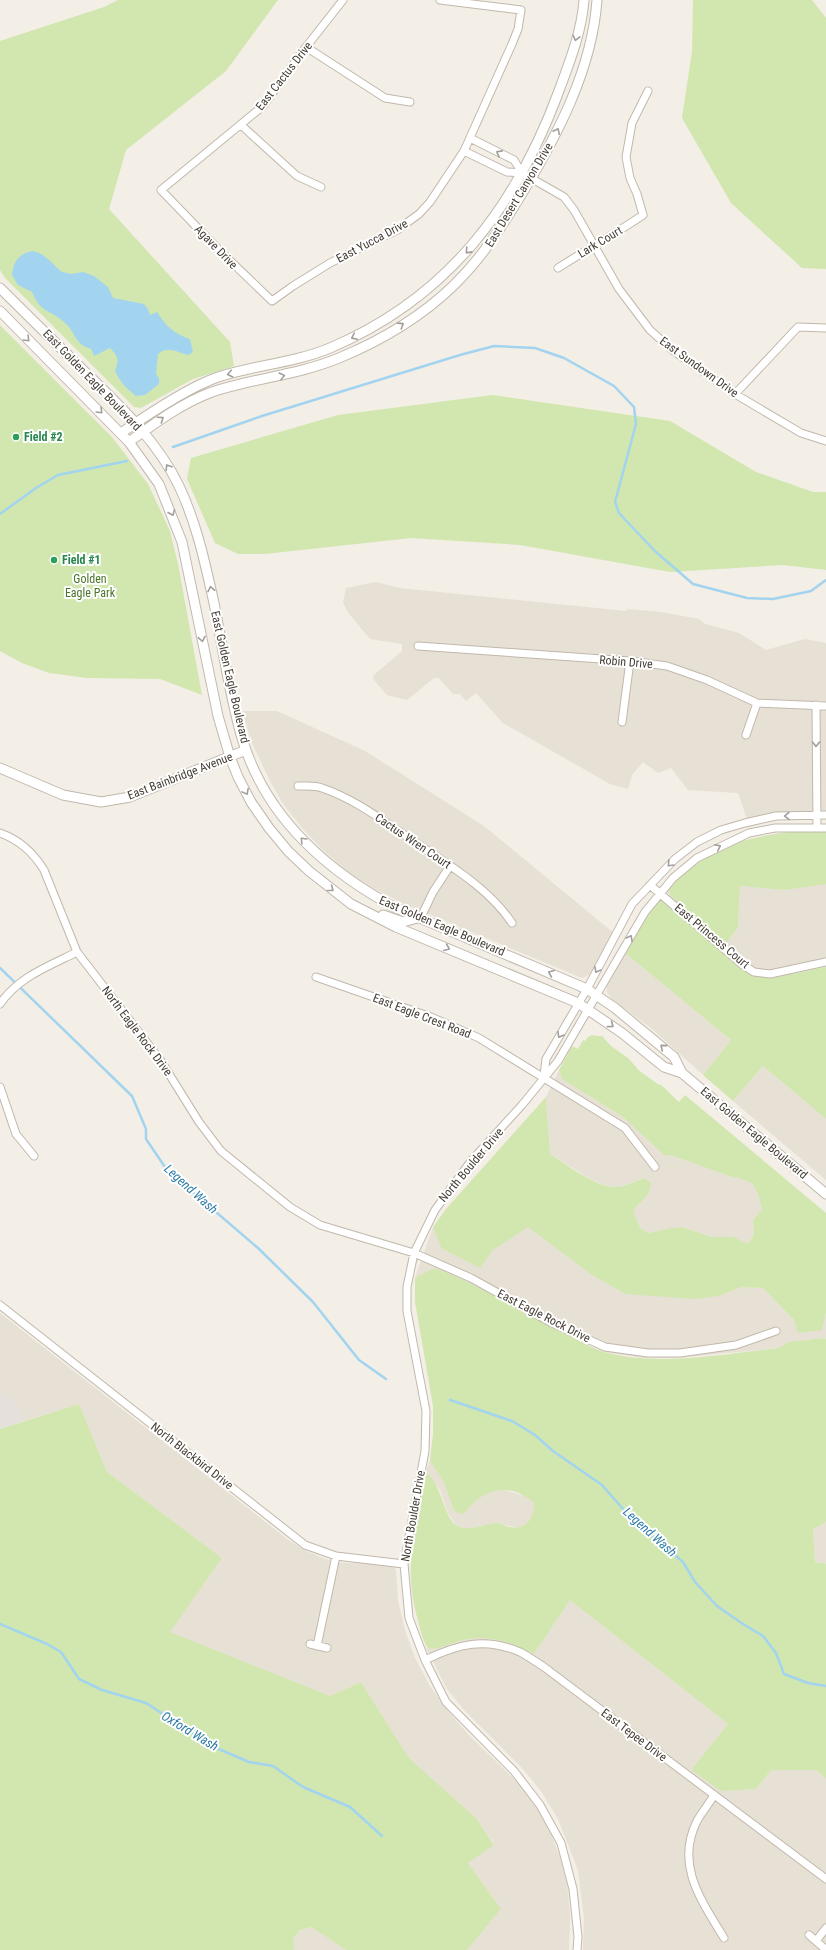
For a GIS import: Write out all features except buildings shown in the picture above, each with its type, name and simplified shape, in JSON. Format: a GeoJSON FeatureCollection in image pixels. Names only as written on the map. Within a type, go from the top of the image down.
{"type":"FeatureCollection","features":[{"type":"Feature","properties":{"kind":"street","name":"East Cactus Drive"},"geometry":{"type":"LineString","coordinates":[[161,190],[264,106],[306,47],[343,0]]}},
{"type":"Feature","properties":{"kind":"street","name":"East Yucca Drive"},"geometry":{"type":"LineString","coordinates":[[272,301],[330,263],[396,230],[419,214],[430,202],[464,151],[512,44],[518,29],[521,10],[440,0]]}},
{"type":"Feature","properties":{"kind":"street","name":"East Desert Canyon Drive"},"geometry":{"type":"LineString","coordinates":[[121,433],[204,382],[220,376],[277,364],[322,351],[351,339],[375,326],[405,306],[453,266],[479,238],[522,173],[546,126],[570,60],[584,0]]}},
{"type":"Feature","properties":{"kind":"street","name":"East Desert Canyon Drive"},"geometry":{"type":"LineString","coordinates":[[129,442],[170,413],[197,398],[227,388],[315,367],[338,359],[374,342],[406,322],[452,288],[500,230],[531,179],[559,127],[579,80],[591,37],[597,0]]}},
{"type":"Feature","properties":{"kind":"street"},"geometry":{"type":"LineString","coordinates":[[306,47],[385,98],[410,102]]}},
{"type":"Feature","properties":{"kind":"street","name":"Lark Court"},"geometry":{"type":"LineString","coordinates":[[558,268],[580,254],[594,248],[643,215],[637,194],[630,178],[626,157],[632,123],[648,91]]}},
{"type":"Feature","properties":{"kind":"street"},"geometry":{"type":"LineString","coordinates":[[241,125],[297,176],[321,187]]}},
{"type":"Feature","properties":{"kind":"street"},"geometry":{"type":"LineString","coordinates":[[470,138],[514,160],[522,173]]}},
{"type":"Feature","properties":{"kind":"street"},"geometry":{"type":"LineString","coordinates":[[464,151],[507,172],[522,173]]}},
{"type":"Feature","properties":{"kind":"street","name":"East Sundown Drive"},"geometry":{"type":"LineString","coordinates":[[522,173],[564,196],[574,210],[594,248],[619,289],[650,330],[671,349],[735,394],[801,433],[826,441]]}},
{"type":"Feature","properties":{"kind":"street","name":"Agave Drive"},"geometry":{"type":"LineString","coordinates":[[161,190],[218,249],[272,301]]}},
{"type":"Feature","properties":{"kind":"street","name":"East Golden Eagle Boulevard"},"geometry":{"type":"LineString","coordinates":[[0,288],[102,388],[135,423],[152,442],[178,484],[198,534],[232,695],[246,750],[272,801],[300,837],[321,859],[368,893],[394,907],[421,917],[586,989],[615,1008],[674,1056],[682,1073]]}},
{"type":"Feature","properties":{"kind":"street","name":"East Golden Eagle Boulevard"},"geometry":{"type":"LineString","coordinates":[[0,312],[121,433],[159,484],[182,542],[218,716],[230,757],[238,777],[251,802],[269,828],[288,851],[309,871],[351,904],[396,927],[578,1003],[616,1029],[664,1067],[682,1073],[826,1194]]}},
{"type":"Feature","properties":{"kind":"street"},"geometry":{"type":"LineString","coordinates":[[735,394],[798,327],[826,328]]}},
{"type":"Feature","properties":{"kind":"street","name":"Robin Drive"},"geometry":{"type":"LineString","coordinates":[[418,646],[667,666],[707,680],[757,703],[826,706]]}},
{"type":"Feature","properties":{"kind":"street"},"geometry":{"type":"LineString","coordinates":[[622,722],[630,662]]}},
{"type":"Feature","properties":{"kind":"street"},"geometry":{"type":"LineString","coordinates":[[746,735],[757,703]]}},
{"type":"Feature","properties":{"kind":"street"},"geometry":{"type":"LineString","coordinates":[[816,705],[817,828]]}},
{"type":"Feature","properties":{"kind":"street","name":"East Bainbridge Avenue"},"geometry":{"type":"LineString","coordinates":[[0,768],[64,795],[101,802],[130,797],[246,750]]}},
{"type":"Feature","properties":{"kind":"street","name":"Cactus Wren Court"},"geometry":{"type":"LineString","coordinates":[[298,786],[320,787],[341,795],[368,811],[450,866],[494,900],[512,923]]}},
{"type":"Feature","properties":{"kind":"street","name":"North Boulder Drive"},"geometry":{"type":"LineString","coordinates":[[544,1076],[546,1059],[632,904],[675,859],[692,846],[722,830],[776,816],[826,815]]}},
{"type":"Feature","properties":{"kind":"street","name":"North Boulder Drive"},"geometry":{"type":"LineString","coordinates":[[577,1950],[578,1937],[573,1889],[561,1844],[540,1805],[514,1770],[446,1702],[425,1660],[409,1618],[404,1564],[425,1451],[426,1411],[407,1311],[407,1287],[414,1253],[435,1210],[471,1161],[522,1105],[558,1060],[645,912],[673,878],[697,858],[730,841],[757,831],[775,828],[826,828]]}},
{"type":"Feature","properties":{"kind":"street","name":"North Eagle Rock Drive"},"geometry":{"type":"LineString","coordinates":[[0,833],[12,837],[25,846],[37,859],[44,870],[77,952],[161,1061],[199,1122],[221,1151],[290,1207],[320,1225]]}},
{"type":"Feature","properties":{"kind":"street"},"geometry":{"type":"LineString","coordinates":[[351,904],[403,922],[421,917],[450,866]]}},
{"type":"Feature","properties":{"kind":"street","name":"East Princess Court"},"geometry":{"type":"LineString","coordinates":[[650,885],[743,965],[754,972],[770,974],[826,962]]}},
{"type":"Feature","properties":{"kind":"street"},"geometry":{"type":"LineString","coordinates":[[0,1004],[15,986],[26,978],[77,952]]}},
{"type":"Feature","properties":{"kind":"street","name":"East Eagle Crest Road"},"geometry":{"type":"LineString","coordinates":[[316,977],[438,1020],[479,1038],[544,1076],[625,1128],[655,1167]]}},
{"type":"Feature","properties":{"kind":"street"},"geometry":{"type":"LineString","coordinates":[[0,1087],[16,1134],[34,1156]]}},
{"type":"Feature","properties":{"kind":"street","name":"East Eagle Rock Drive"},"geometry":{"type":"LineString","coordinates":[[320,1225],[414,1253],[472,1278],[552,1323],[605,1346],[648,1353],[680,1353],[736,1346],[776,1331]]}},
{"type":"Feature","properties":{"kind":"street","name":"North Blackbird Drive"},"geometry":{"type":"LineString","coordinates":[[0,1305],[305,1545],[336,1556],[404,1564]]}},
{"type":"Feature","properties":{"kind":"street"},"geometry":{"type":"LineString","coordinates":[[327,1648],[314,1645],[336,1556]]}},
{"type":"Feature","properties":{"kind":"street","name":"East Tepee Drive"},"geometry":{"type":"LineString","coordinates":[[425,1660],[442,1652],[476,1642],[520,1652],[544,1667],[826,1879]]}},
{"type":"Feature","properties":{"kind":"street"},"geometry":{"type":"LineString","coordinates":[[714,1795],[697,1821],[689,1843],[687,1855],[689,1868],[697,1892],[724,1938]]}},
{"type":"Feature","properties":{"kind":"street"},"geometry":{"type":"LineString","coordinates":[[816,1941],[826,1928]]}},
{"type":"Feature","properties":{"kind":"street"},"geometry":{"type":"LineString","coordinates":[[809,1935],[824,1948]]}},
{"type":"Feature","properties":{"kind":"shaded area"},"geometry":{"type":"Polygon","coordinates":[[[376,582],[400,588],[626,611],[627,609],[662,612],[699,619],[705,624],[739,633],[766,650],[805,639],[826,643],[826,813],[747,819],[738,793],[688,790],[671,768],[658,773],[643,762],[632,775],[628,789],[610,784],[503,723],[476,693],[466,701],[460,694],[453,694],[439,678],[434,678],[407,700],[387,695],[373,679],[374,675],[402,651],[402,644],[370,639],[350,615],[343,603],[346,588],[376,582]]]}},
{"type":"Feature","properties":{"kind":"shaded area"},"geometry":{"type":"Polygon","coordinates":[[[242,711],[277,711],[365,751],[484,826],[615,934],[591,974],[582,978],[402,903],[373,888],[347,871],[324,851],[302,828],[284,805],[270,781],[252,743],[242,711]]]}},
{"type":"Feature","properties":{"kind":"shaded area"},"geometry":{"type":"Polygon","coordinates":[[[826,884],[826,967],[774,977],[760,976],[747,972],[664,902],[656,902],[670,886],[738,927],[740,886],[785,890],[826,884]]]}},
{"type":"Feature","properties":{"kind":"shaded area"},"geometry":{"type":"Polygon","coordinates":[[[625,953],[731,1040],[703,1075],[651,1028],[611,998],[607,992],[607,986],[625,953]]]}},
{"type":"Feature","properties":{"kind":"shaded area"},"geometry":{"type":"Polygon","coordinates":[[[763,1066],[826,1119],[826,1180],[733,1101],[763,1066]]]}},
{"type":"Feature","properties":{"kind":"shaded area"},"geometry":{"type":"Polygon","coordinates":[[[559,1070],[562,1079],[623,1117],[665,1156],[670,1155],[732,1177],[743,1178],[751,1183],[757,1189],[762,1209],[753,1220],[754,1234],[748,1244],[734,1237],[712,1237],[682,1227],[649,1233],[640,1228],[634,1213],[635,1208],[648,1195],[644,1178],[619,1187],[607,1186],[592,1180],[550,1154],[546,1097],[559,1070]]]}},
{"type":"Feature","properties":{"kind":"shaded area"},"geometry":{"type":"Polygon","coordinates":[[[528,1226],[592,1275],[625,1294],[719,1296],[742,1287],[763,1288],[794,1320],[822,1330],[826,1312],[826,1339],[822,1338],[788,1342],[779,1348],[677,1358],[643,1358],[604,1352],[548,1326],[434,1268],[415,1278],[433,1227],[441,1248],[480,1267],[493,1250],[528,1226]]]}},
{"type":"Feature","properties":{"kind":"shaded area"},"geometry":{"type":"Polygon","coordinates":[[[0,1313],[287,1539],[304,1550],[325,1559],[344,1563],[391,1564],[394,1567],[396,1571],[398,1601],[405,1630],[415,1658],[431,1688],[447,1710],[468,1734],[518,1783],[536,1807],[551,1834],[561,1861],[567,1884],[570,1914],[569,1950],[467,1950],[501,1909],[468,1863],[494,1844],[476,1818],[409,1758],[361,1682],[330,1696],[169,1632],[222,1558],[107,1472],[79,1404],[21,1422],[23,1419],[16,1404],[0,1392],[0,1313]]]}},
{"type":"Feature","properties":{"kind":"shaded area"},"geometry":{"type":"Polygon","coordinates":[[[0,1392],[16,1404],[23,1419],[21,1422],[0,1429],[0,1392]]]}},
{"type":"Feature","properties":{"kind":"shaded area"},"geometry":{"type":"Polygon","coordinates":[[[430,1461],[444,1482],[453,1509],[464,1514],[471,1505],[488,1491],[504,1490],[525,1496],[534,1503],[534,1514],[527,1524],[519,1528],[497,1523],[467,1529],[456,1525],[448,1513],[440,1490],[426,1472],[430,1461]]]}},
{"type":"Feature","properties":{"kind":"shaded area"},"geometry":{"type":"Polygon","coordinates":[[[826,1522],[826,1564],[815,1562],[813,1529],[826,1522]]]}},
{"type":"Feature","properties":{"kind":"shaded area"},"geometry":{"type":"Polygon","coordinates":[[[570,1600],[728,1724],[691,1770],[721,1791],[756,1789],[771,1770],[817,1770],[826,1779],[826,1950],[583,1950],[584,1918],[578,1870],[558,1819],[541,1791],[523,1769],[464,1710],[447,1689],[424,1644],[429,1649],[434,1649],[461,1640],[477,1637],[514,1643],[534,1654],[570,1600]]]}},
{"type":"Feature","properties":{"kind":"shaded area"},"geometry":{"type":"Polygon","coordinates":[[[311,1927],[346,1950],[294,1950],[293,1939],[300,1930],[311,1927]]]}},
{"type":"Feature","properties":{"kind":"green space"},"geometry":{"type":"Polygon","coordinates":[[[118,0],[278,0],[226,71],[126,150],[109,209],[230,342],[234,366],[193,379],[141,408],[134,407],[5,278],[0,270],[0,41],[104,7],[118,0]]]}},
{"type":"Feature","properties":{"kind":"green space"},"geometry":{"type":"Polygon","coordinates":[[[693,0],[812,0],[826,18],[826,269],[802,268],[731,203],[682,118],[692,51],[693,0]]]}},
{"type":"Feature","properties":{"kind":"green space","name":"Golden Eagle Park"},"geometry":{"type":"Polygon","coordinates":[[[0,325],[112,437],[148,484],[170,531],[178,564],[202,695],[160,679],[87,678],[49,673],[22,663],[0,651],[0,325]]]}},
{"type":"Feature","properties":{"kind":"green space"},"geometry":{"type":"Polygon","coordinates":[[[493,395],[670,421],[756,472],[813,492],[826,492],[826,570],[783,565],[670,572],[520,545],[411,538],[265,554],[238,554],[215,543],[187,479],[191,458],[338,415],[493,395]]]}},
{"type":"Feature","properties":{"kind":"green space"},"geometry":{"type":"Polygon","coordinates":[[[791,832],[826,832],[826,884],[785,890],[740,886],[738,927],[726,943],[671,896],[670,887],[681,875],[721,850],[736,843],[750,839],[791,832]]]}},
{"type":"Feature","properties":{"kind":"green space"},"geometry":{"type":"Polygon","coordinates":[[[656,902],[664,902],[747,972],[757,975],[776,976],[826,967],[826,1119],[763,1066],[733,1101],[703,1075],[731,1040],[625,953],[656,902]]]}},
{"type":"Feature","properties":{"kind":"green space"},"geometry":{"type":"Polygon","coordinates":[[[589,1036],[602,1036],[611,1046],[628,1058],[637,1069],[659,1085],[660,1084],[679,1102],[685,1095],[826,1213],[826,1312],[822,1330],[798,1333],[794,1320],[763,1288],[742,1287],[719,1296],[695,1299],[625,1294],[592,1275],[528,1227],[493,1250],[480,1268],[441,1248],[433,1227],[446,1209],[546,1097],[550,1154],[582,1175],[600,1184],[617,1187],[627,1185],[644,1178],[651,1183],[648,1195],[635,1208],[634,1213],[640,1228],[649,1233],[682,1227],[712,1237],[734,1237],[748,1244],[754,1234],[753,1220],[762,1209],[757,1190],[751,1183],[746,1180],[732,1177],[670,1155],[665,1156],[623,1117],[562,1079],[559,1070],[572,1046],[578,1049],[583,1040],[585,1041],[589,1036]]]}},
{"type":"Feature","properties":{"kind":"green space"},"geometry":{"type":"Polygon","coordinates":[[[434,1268],[470,1283],[556,1330],[593,1348],[604,1352],[625,1356],[646,1359],[691,1358],[779,1348],[788,1342],[822,1338],[826,1339],[826,1522],[813,1529],[815,1562],[826,1564],[826,1779],[817,1770],[771,1770],[756,1789],[721,1791],[691,1770],[728,1724],[570,1600],[534,1654],[516,1646],[488,1638],[469,1639],[429,1649],[422,1636],[411,1582],[414,1528],[426,1472],[436,1485],[448,1515],[456,1525],[461,1527],[471,1528],[500,1523],[510,1527],[521,1527],[531,1518],[534,1508],[534,1503],[525,1496],[506,1490],[497,1490],[479,1498],[464,1514],[457,1513],[453,1509],[444,1482],[430,1461],[433,1434],[433,1406],[415,1302],[415,1278],[434,1268]]]}},
{"type":"Feature","properties":{"kind":"green space"},"geometry":{"type":"Polygon","coordinates":[[[79,1404],[107,1472],[222,1558],[170,1632],[330,1696],[361,1682],[409,1758],[476,1818],[494,1845],[468,1863],[501,1909],[467,1950],[346,1950],[311,1927],[300,1930],[293,1939],[294,1950],[0,1950],[0,1429],[79,1404]]]}},
{"type":"Feature","properties":{"kind":"water"},"geometry":{"type":"Polygon","coordinates":[[[33,251],[38,252],[45,257],[62,272],[71,274],[83,272],[94,276],[108,287],[113,298],[144,304],[150,315],[157,312],[170,328],[190,339],[193,352],[188,355],[173,350],[166,350],[158,354],[156,374],[159,378],[159,384],[145,395],[136,396],[119,379],[115,371],[117,359],[110,348],[94,356],[91,349],[85,347],[78,341],[65,323],[42,308],[32,292],[18,285],[12,275],[15,262],[20,256],[33,251]]]}},
{"type":"Feature","properties":{"kind":"waterway"},"geometry":{"type":"LineString","coordinates":[[173,447],[262,416],[460,355],[494,346],[535,348],[564,358],[614,386],[634,407],[636,424],[615,502],[619,513],[633,528],[656,552],[693,584],[747,598],[773,599],[811,591],[826,580]]}},
{"type":"Feature","properties":{"kind":"waterway"},"geometry":{"type":"LineString","coordinates":[[0,514],[36,488],[58,475],[127,461]]}},
{"type":"Feature","properties":{"kind":"waterway","name":"Legend Wash"},"geometry":{"type":"LineString","coordinates":[[0,968],[132,1096],[146,1129],[146,1139],[167,1170],[258,1248],[313,1302],[359,1360],[386,1379]]}},
{"type":"Feature","properties":{"kind":"waterway","name":"Legend Wash"},"geometry":{"type":"LineString","coordinates":[[450,1400],[512,1421],[535,1435],[553,1451],[602,1485],[631,1518],[683,1562],[695,1582],[717,1606],[763,1636],[776,1653],[784,1674],[808,1683],[826,1686]]}},
{"type":"Feature","properties":{"kind":"waterway","name":"Oxford Wash"},"geometry":{"type":"LineString","coordinates":[[0,1624],[47,1644],[61,1652],[79,1679],[102,1690],[146,1703],[214,1747],[249,1762],[273,1766],[303,1787],[350,1807],[382,1836]]}},
{"type":"Feature","properties":{"kind":"place","name":"Field #2"},"geometry":{"type":"Point","coordinates":[16,437]}},
{"type":"Feature","properties":{"kind":"place","name":"Field #1"},"geometry":{"type":"Point","coordinates":[54,560]}}]}
